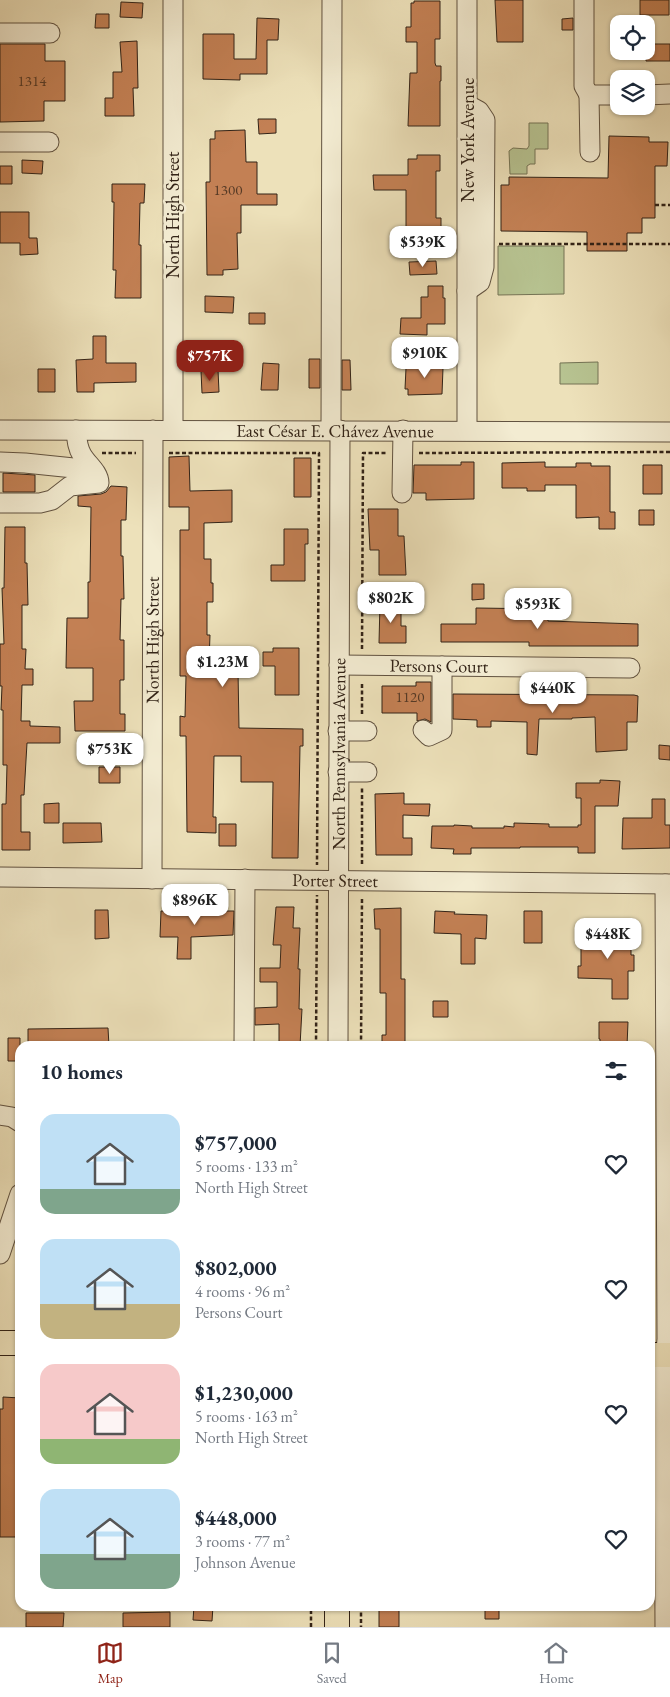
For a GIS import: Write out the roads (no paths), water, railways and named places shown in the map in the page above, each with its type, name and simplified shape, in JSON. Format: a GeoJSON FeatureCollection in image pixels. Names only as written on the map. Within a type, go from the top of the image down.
{"type":"FeatureCollection","features":[{"type":"Feature","properties":{"kind":"main road"},"geometry":{"type":"LineString","coordinates":[[0,1343],[15,1343]]}},
{"type":"Feature","properties":{"kind":"main road"},"geometry":{"type":"LineString","coordinates":[[337,1611],[337,1627]]}},
{"type":"Feature","properties":{"kind":"street","name":"North High Street"},"geometry":{"type":"LineString","coordinates":[[173,0],[174,430]]}},
{"type":"Feature","properties":{"kind":"street","name":"North Pennsylvania Avenue"},"geometry":{"type":"LineString","coordinates":[[332,0],[339,665],[338,1041]]}},
{"type":"Feature","properties":{"kind":"street","name":"New York Avenue"},"geometry":{"type":"LineString","coordinates":[[467,0],[467,430]]}},
{"type":"Feature","properties":{"kind":"street"},"geometry":{"type":"LineString","coordinates":[[584,0],[584,86],[589,95],[590,152]]}},
{"type":"Feature","properties":{"kind":"street"},"geometry":{"type":"LineString","coordinates":[[0,33],[50,33]]}},
{"type":"Feature","properties":{"kind":"street"},"geometry":{"type":"LineString","coordinates":[[655,94],[670,94]]}},
{"type":"Feature","properties":{"kind":"street"},"geometry":{"type":"LineString","coordinates":[[589,95],[610,95]]}},
{"type":"Feature","properties":{"kind":"street"},"geometry":{"type":"LineString","coordinates":[[0,142],[48,142]]}},
{"type":"Feature","properties":{"kind":"street","name":"East César E. Chávez Avenue"},"geometry":{"type":"LineString","coordinates":[[0,430],[670,432]]}},
{"type":"Feature","properties":{"kind":"street"},"geometry":{"type":"LineString","coordinates":[[0,503],[52,500],[70,486],[97,484],[100,480],[82,455],[78,446],[76,430]]}},
{"type":"Feature","properties":{"kind":"street","name":"North High Street"},"geometry":{"type":"LineString","coordinates":[[152,879],[154,430]]}},
{"type":"Feature","properties":{"kind":"street"},"geometry":{"type":"LineString","coordinates":[[402,493],[403,430]]}},
{"type":"Feature","properties":{"kind":"street"},"geometry":{"type":"LineString","coordinates":[[0,462],[25,462],[93,470]]}},
{"type":"Feature","properties":{"kind":"street","name":"Persons Court"},"geometry":{"type":"LineString","coordinates":[[339,665],[630,668]]}},
{"type":"Feature","properties":{"kind":"street"},"geometry":{"type":"LineString","coordinates":[[423,730],[429,736],[442,730],[442,666]]}},
{"type":"Feature","properties":{"kind":"street"},"geometry":{"type":"LineString","coordinates":[[338,730],[364,730]]}},
{"type":"Feature","properties":{"kind":"street"},"geometry":{"type":"LineString","coordinates":[[338,772],[364,772]]}},
{"type":"Feature","properties":{"kind":"street","name":"Porter Street"},"geometry":{"type":"LineString","coordinates":[[0,877],[667,884]]}},
{"type":"Feature","properties":{"kind":"street"},"geometry":{"type":"LineString","coordinates":[[244,1041],[245,880]]}},
{"type":"Feature","properties":{"kind":"street"},"geometry":{"type":"LineString","coordinates":[[666,1627],[664,1372],[662,1355],[667,884]]}},
{"type":"Feature","properties":{"kind":"street"},"geometry":{"type":"LineString","coordinates":[[0,1116],[15,1119]]}},
{"type":"Feature","properties":{"kind":"street"},"geometry":{"type":"LineString","coordinates":[[0,1254],[15,1209]]}}]}
